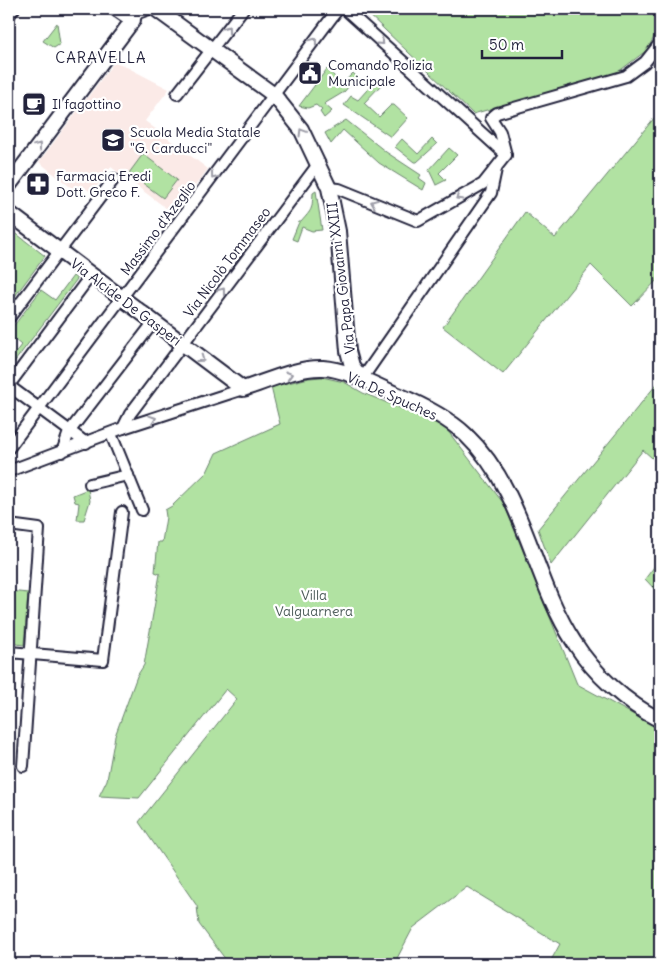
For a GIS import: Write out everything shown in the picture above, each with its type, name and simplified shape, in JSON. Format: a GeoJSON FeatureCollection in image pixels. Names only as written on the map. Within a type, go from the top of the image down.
{"type":"FeatureCollection","features":[{"type":"Feature","properties":{"kind":"street"},"geometry":{"type":"LineString","coordinates":[[9,15],[14,9]]}},
{"type":"Feature","properties":{"kind":"street"},"geometry":{"type":"LineString","coordinates":[[117,9],[132,20]]}},
{"type":"Feature","properties":{"kind":"street"},"geometry":{"type":"LineString","coordinates":[[9,185],[132,20],[138,13],[149,9]]}},
{"type":"Feature","properties":{"kind":"street","name":"Via Papa Giovanni XXIII"},"geometry":{"type":"LineString","coordinates":[[156,9],[274,94],[301,129],[319,163],[329,188],[338,231],[348,351],[352,366],[362,379]]}},
{"type":"Feature","properties":{"kind":"street"},"geometry":{"type":"LineString","coordinates":[[177,94],[243,9]]}},
{"type":"Feature","properties":{"kind":"street","name":"Massimo d'Azeglio"},"geometry":{"type":"LineString","coordinates":[[9,448],[338,9]]}},
{"type":"Feature","properties":{"kind":"street"},"geometry":{"type":"LineString","coordinates":[[346,9],[506,155]]}},
{"type":"Feature","properties":{"kind":"street"},"geometry":{"type":"LineString","coordinates":[[506,155],[500,132],[491,118],[497,113],[626,76],[645,62],[660,43]]}},
{"type":"Feature","properties":{"kind":"street"},"geometry":{"type":"LineString","coordinates":[[329,188],[339,189],[418,221],[483,184],[506,155]]}},
{"type":"Feature","properties":{"kind":"street","name":"Via Nicolò Tommaseo"},"geometry":{"type":"LineString","coordinates":[[123,428],[130,414],[319,163]]}},
{"type":"Feature","properties":{"kind":"street"},"geometry":{"type":"LineString","coordinates":[[362,379],[491,193],[496,169]]}},
{"type":"Feature","properties":{"kind":"street"},"geometry":{"type":"LineString","coordinates":[[9,318],[114,179]]}},
{"type":"Feature","properties":{"kind":"street","name":"Via Alcide De Gasperi"},"geometry":{"type":"LineString","coordinates":[[9,213],[243,389]]}},
{"type":"Feature","properties":{"kind":"street"},"geometry":{"type":"LineString","coordinates":[[86,443],[9,386],[91,275]]}},
{"type":"Feature","properties":{"kind":"street"},"geometry":{"type":"LineString","coordinates":[[62,452],[69,432],[153,323]]}},
{"type":"Feature","properties":{"kind":"street"},"geometry":{"type":"LineString","coordinates":[[325,368],[338,363],[348,351]]}},
{"type":"Feature","properties":{"kind":"street","name":"Via De Spuches"},"geometry":{"type":"LineString","coordinates":[[9,471],[123,428],[294,373],[325,368],[362,379],[410,400],[449,421],[467,436],[495,472],[518,514],[557,610],[573,641],[587,661],[615,689],[637,706],[660,720]]}},
{"type":"Feature","properties":{"kind":"street"},"geometry":{"type":"LineString","coordinates":[[111,434],[142,510]]}},
{"type":"Feature","properties":{"kind":"street"},"geometry":{"type":"LineString","coordinates":[[90,484],[128,475]]}},
{"type":"Feature","properties":{"kind":"street"},"geometry":{"type":"LineString","coordinates":[[9,652],[103,660],[122,512]]}},
{"type":"Feature","properties":{"kind":"street"},"geometry":{"type":"LineString","coordinates":[[9,525],[39,529],[23,766]]}},
{"type":"Feature","properties":{"kind":"shaded area","name":"Scuola Media Statale \"G. Carducci\""},"geometry":{"type":"Polygon","coordinates":[[[115,61],[169,89],[145,121],[208,169],[174,214],[111,167],[92,193],[84,187],[79,194],[39,162],[115,61]]]}},
{"type":"Feature","properties":{"kind":"green space"},"geometry":{"type":"Polygon","coordinates":[[[363,9],[660,9],[660,26],[647,50],[618,72],[473,114],[363,9]]]}},
{"type":"Feature","properties":{"kind":"green space"},"geometry":{"type":"Polygon","coordinates":[[[57,23],[60,44],[54,48],[43,41],[57,23]]]}},
{"type":"Feature","properties":{"kind":"green space"},"geometry":{"type":"Polygon","coordinates":[[[327,69],[342,84],[353,73],[357,77],[344,92],[324,104],[332,111],[324,118],[320,112],[322,110],[316,105],[308,108],[299,106],[327,69]]]}},
{"type":"Feature","properties":{"kind":"green space"},"geometry":{"type":"Polygon","coordinates":[[[376,80],[381,85],[364,103],[379,117],[391,105],[394,105],[408,118],[391,137],[344,105],[351,96],[358,100],[376,80]]]}},
{"type":"Feature","properties":{"kind":"green space"},"geometry":{"type":"Polygon","coordinates":[[[660,111],[660,277],[632,306],[591,265],[503,374],[443,327],[525,212],[555,238],[660,111]]]}},
{"type":"Feature","properties":{"kind":"green space"},"geometry":{"type":"Polygon","coordinates":[[[346,120],[386,152],[421,175],[419,178],[426,183],[423,190],[379,163],[343,130],[331,144],[325,133],[346,120]]]}},
{"type":"Feature","properties":{"kind":"green space"},"geometry":{"type":"Polygon","coordinates":[[[402,139],[418,154],[432,139],[437,144],[417,162],[414,162],[395,147],[402,139]]]}},
{"type":"Feature","properties":{"kind":"green space"},"geometry":{"type":"Polygon","coordinates":[[[449,148],[457,155],[439,173],[446,180],[436,185],[429,170],[449,148]]]}},
{"type":"Feature","properties":{"kind":"green space"},"geometry":{"type":"Polygon","coordinates":[[[143,154],[177,180],[163,198],[129,173],[143,154]]]}},
{"type":"Feature","properties":{"kind":"green space"},"geometry":{"type":"Polygon","coordinates":[[[316,191],[322,230],[312,231],[302,227],[297,241],[292,239],[299,222],[311,209],[313,193],[316,191]]]}},
{"type":"Feature","properties":{"kind":"green space"},"geometry":{"type":"Polygon","coordinates":[[[9,228],[45,256],[12,300],[9,298],[9,228]]]}},
{"type":"Feature","properties":{"kind":"green space"},"geometry":{"type":"Polygon","coordinates":[[[73,276],[77,279],[9,369],[9,361],[21,345],[9,335],[9,332],[41,290],[55,300],[73,276]]]}},
{"type":"Feature","properties":{"kind":"green space","name":"Villa Valguarnera"},"geometry":{"type":"Polygon","coordinates":[[[322,377],[344,382],[363,393],[444,426],[504,504],[577,684],[660,729],[660,964],[549,964],[560,944],[467,887],[413,928],[394,964],[229,964],[199,924],[197,906],[139,822],[237,699],[226,689],[139,798],[99,796],[107,780],[115,736],[137,676],[144,665],[160,574],[155,572],[158,542],[162,542],[166,517],[165,510],[172,506],[207,472],[216,453],[280,424],[271,387],[309,378],[322,377]]]}},
{"type":"Feature","properties":{"kind":"green space"},"geometry":{"type":"Polygon","coordinates":[[[660,380],[660,465],[643,450],[551,565],[538,529],[660,380]]]}},
{"type":"Feature","properties":{"kind":"green space"},"geometry":{"type":"Polygon","coordinates":[[[88,489],[90,501],[84,520],[77,520],[79,503],[75,502],[73,495],[88,489]]]}},
{"type":"Feature","properties":{"kind":"green space"},"geometry":{"type":"Polygon","coordinates":[[[660,559],[660,595],[645,579],[660,559]]]}},
{"type":"Feature","properties":{"kind":"green space"},"geometry":{"type":"Polygon","coordinates":[[[9,591],[28,593],[24,645],[9,643],[9,591]]]}},
{"type":"Feature","properties":{"kind":"place","name":"Comando Polizia Municipale"},"geometry":{"type":"Point","coordinates":[310,73]}},
{"type":"Feature","properties":{"kind":"place","name":"Il fagottino"},"geometry":{"type":"Point","coordinates":[34,104]}},
{"type":"Feature","properties":{"kind":"place","name":"Scuola Media Statale \"G. Carducci\""},"geometry":{"type":"Point","coordinates":[113,140]}},
{"type":"Feature","properties":{"kind":"place","name":"Farmacia Eredi Dott. Greco F."},"geometry":{"type":"Point","coordinates":[38,184]}},
{"type":"Feature","properties":{"kind":"district","name":"CARAVELLA"},"geometry":{"type":"Point","coordinates":[101,57]}}]}
